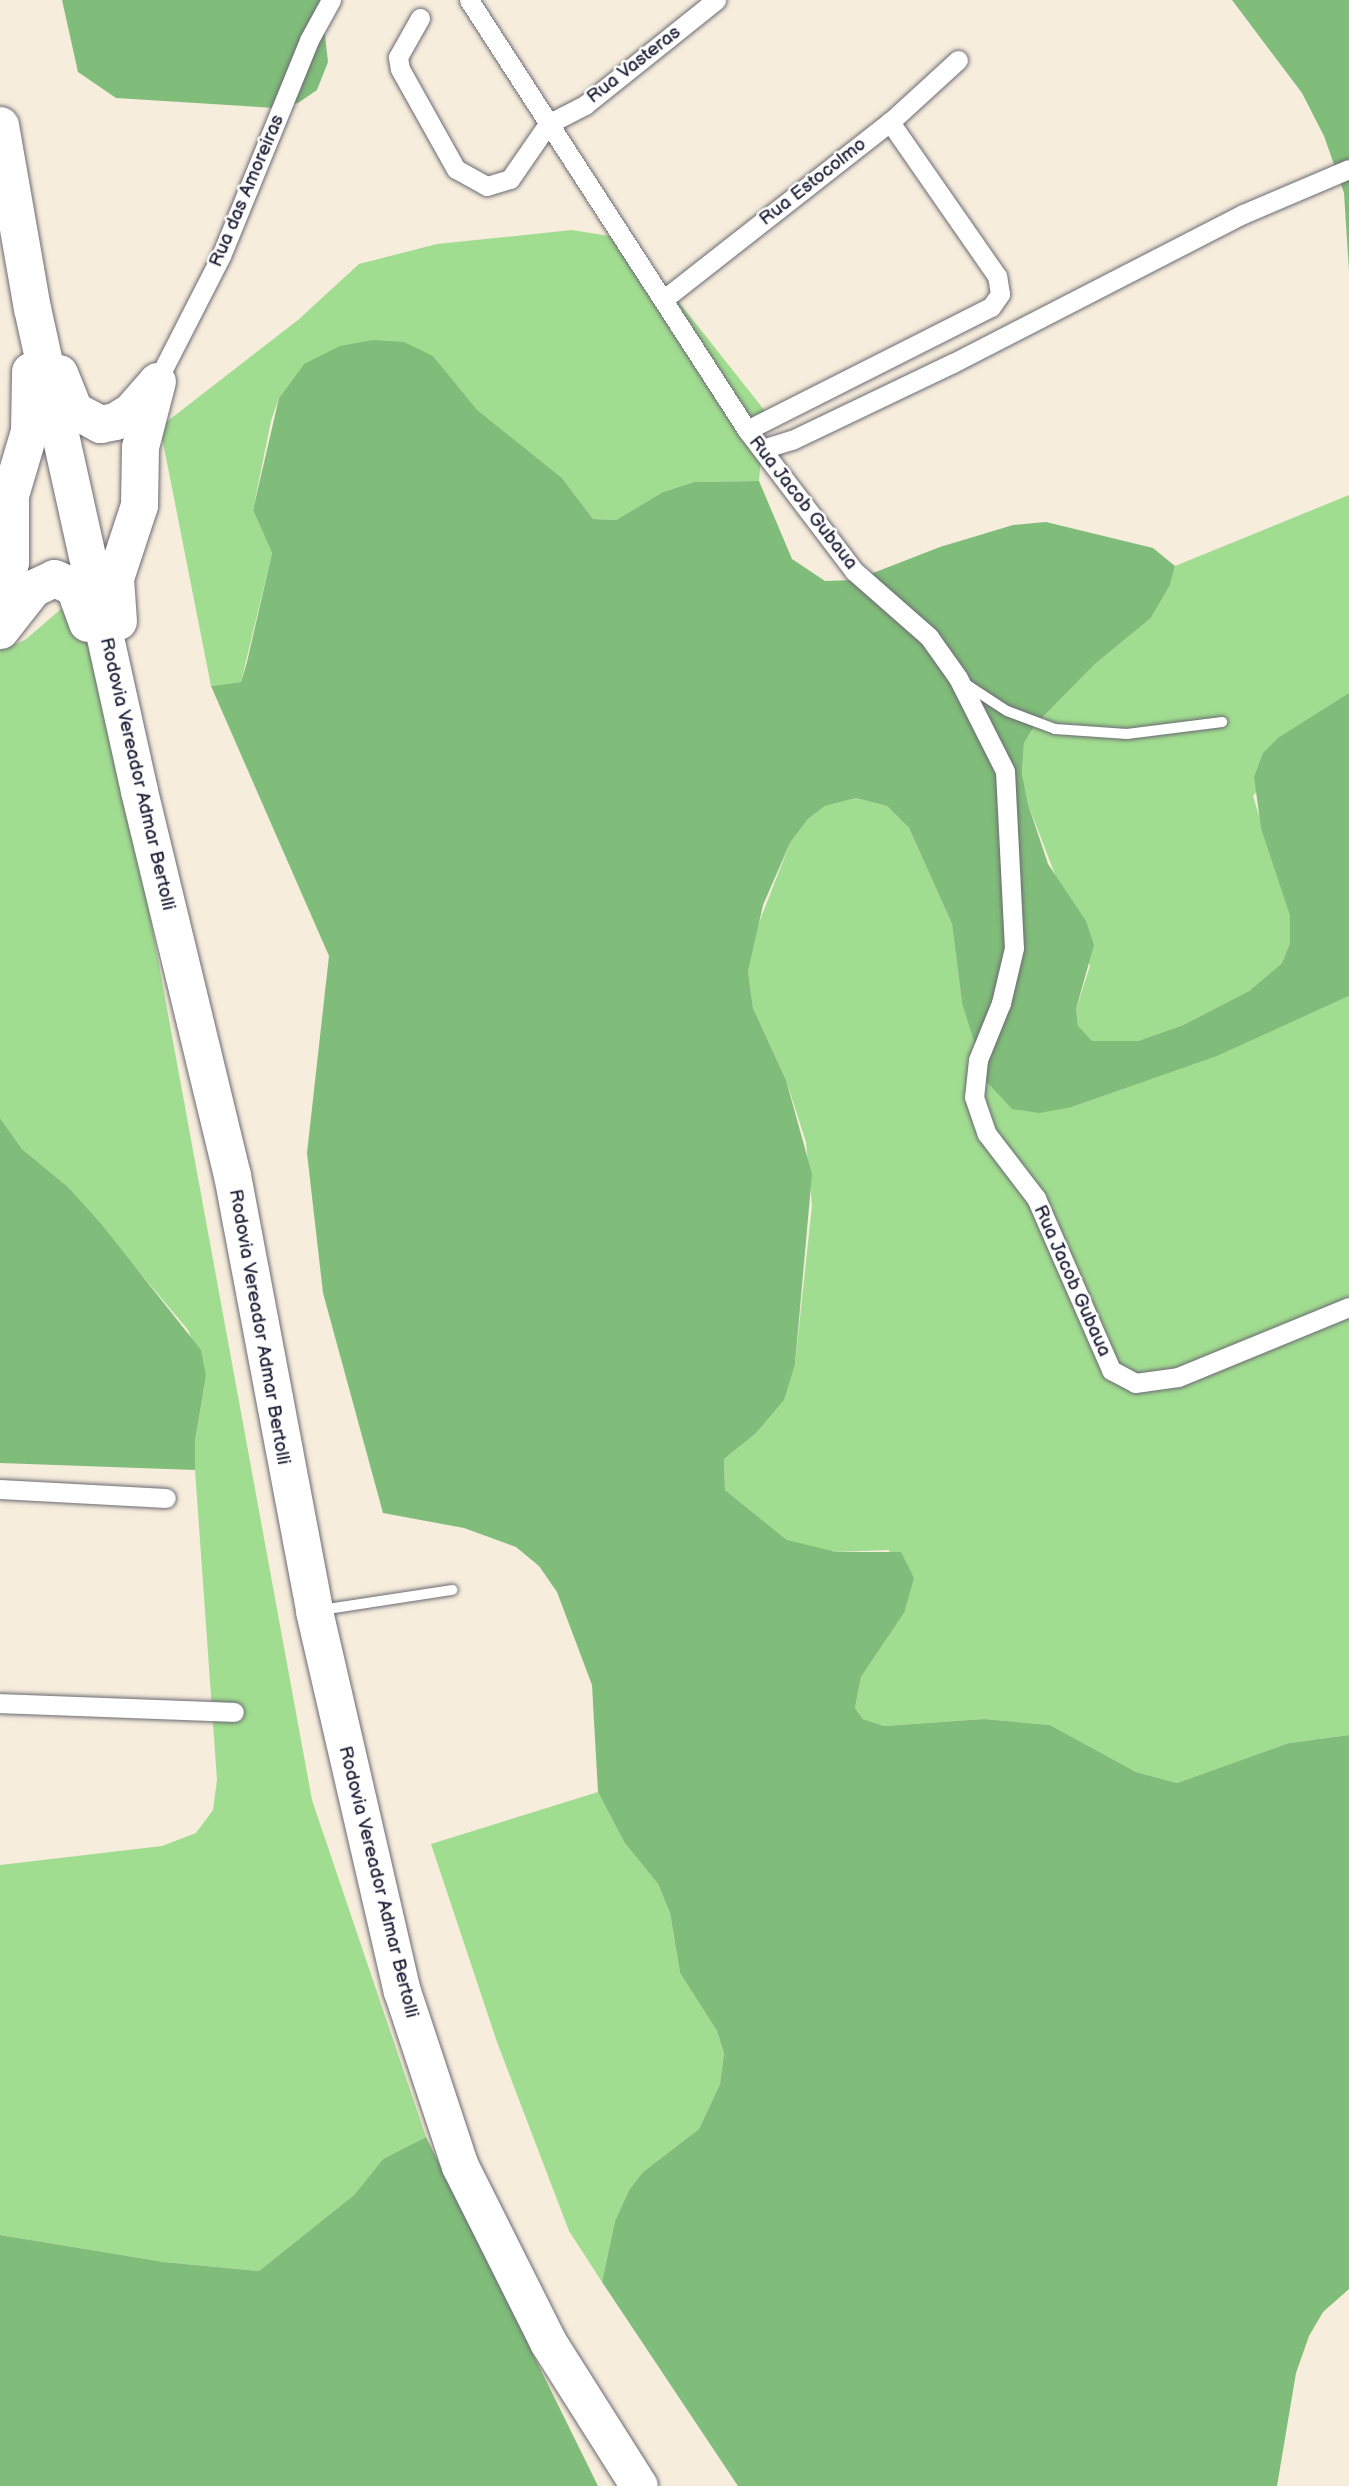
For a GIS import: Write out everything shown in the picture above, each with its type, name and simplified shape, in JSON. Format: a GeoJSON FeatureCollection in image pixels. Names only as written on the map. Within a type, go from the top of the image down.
{"type":"FeatureCollection","features":[{"type":"Feature","properties":{"kind":"highway","name":"Rodovia Vereador Admar Bertolli"},"geometry":{"type":"LineString","coordinates":[[0,125],[33,308],[139,791],[232,1175],[314,1612],[402,1991],[460,2166],[548,2342],[639,2486]]}},
{"type":"Feature","properties":{"kind":"highway"},"geometry":{"type":"LineString","coordinates":[[33,308],[46,330],[66,396],[86,420],[115,421],[157,381]]}},
{"type":"Feature","properties":{"kind":"highway"},"geometry":{"type":"LineString","coordinates":[[0,607],[10,562],[10,495],[33,400],[27,333],[33,308]]}},
{"type":"Feature","properties":{"kind":"highway"},"geometry":{"type":"LineString","coordinates":[[0,630],[33,588],[45,580],[64,579],[74,587],[81,598],[123,775],[139,791],[144,774],[115,602],[115,578],[139,505],[140,447],[157,381]]}},
{"type":"Feature","properties":{"kind":"street","name":"Rua das Amoreiras"},"geometry":{"type":"LineString","coordinates":[[157,381],[221,256],[309,40],[331,0]]}},
{"type":"Feature","properties":{"kind":"street","name":"Rua Jacob Gubaua"},"geometry":{"type":"LineString","coordinates":[[469,0],[747,430],[854,571],[929,637],[958,678],[1005,771],[1013,853],[1014,948],[1001,1003],[978,1060],[974,1097],[987,1134],[1036,1198],[1111,1370],[1135,1383],[1178,1377],[1349,1307]]}},
{"type":"Feature","properties":{"kind":"street","name":"Rua Vasteras"},"geometry":{"type":"LineString","coordinates":[[548,124],[585,105],[716,0]]}},
{"type":"Feature","properties":{"kind":"street"},"geometry":{"type":"LineString","coordinates":[[420,18],[398,57],[400,69],[456,169],[487,186],[509,179],[548,124]]}},
{"type":"Feature","properties":{"kind":"street","name":"Rua Estocolmo"},"geometry":{"type":"LineString","coordinates":[[664,299],[890,122],[958,60]]}},
{"type":"Feature","properties":{"kind":"street"},"geometry":{"type":"LineString","coordinates":[[747,430],[991,307],[1000,295],[997,276],[890,122]]}},
{"type":"Feature","properties":{"kind":"street"},"geometry":{"type":"LineString","coordinates":[[762,449],[792,440],[953,363],[1243,214],[1349,169]]}},
{"type":"Feature","properties":{"kind":"street"},"geometry":{"type":"LineString","coordinates":[[0,1489],[166,1498]]}},
{"type":"Feature","properties":{"kind":"street"},"geometry":{"type":"LineString","coordinates":[[0,1703],[234,1712]]}},
{"type":"Feature","properties":{"kind":"lane"},"geometry":{"type":"LineString","coordinates":[[958,678],[1007,711],[1055,729],[1127,734],[1222,722]]}},
{"type":"Feature","properties":{"kind":"lane"},"geometry":{"type":"LineString","coordinates":[[314,1612],[452,1590]]}},
{"type":"Feature","properties":{"kind":"green space"},"geometry":{"type":"Polygon","coordinates":[[[62,0],[321,0],[328,62],[317,90],[298,103],[274,108],[116,98],[78,72],[62,0]]]}},
{"type":"Feature","properties":{"kind":"green space"},"geometry":{"type":"Polygon","coordinates":[[[1232,0],[1349,0],[1349,271],[1344,193],[1324,136],[1302,93],[1232,0]]]}},
{"type":"Feature","properties":{"kind":"green space"},"geometry":{"type":"Polygon","coordinates":[[[572,230],[615,237],[640,253],[765,411],[759,481],[694,482],[663,492],[616,520],[593,519],[562,478],[476,410],[433,356],[304,364],[279,398],[271,421],[253,510],[272,553],[241,682],[211,686],[160,427],[298,320],[359,264],[437,244],[572,230]]]}},
{"type":"Feature","properties":{"kind":"green space"},"geometry":{"type":"Polygon","coordinates":[[[373,340],[404,342],[433,356],[477,410],[562,478],[593,519],[616,520],[663,492],[694,482],[759,481],[792,559],[825,581],[855,580],[940,547],[1013,525],[1046,522],[1153,548],[1175,566],[1170,585],[1151,618],[1095,664],[1035,725],[1024,743],[1022,773],[1028,804],[1048,864],[1086,921],[1094,945],[1076,1009],[1078,1026],[1092,1041],[1138,1041],[1183,1025],[1249,991],[1282,963],[1290,943],[1290,916],[1261,828],[1254,777],[1263,753],[1278,738],[1349,693],[1349,996],[1217,1056],[1072,1107],[1039,1113],[1012,1109],[987,1082],[962,1003],[952,924],[909,828],[887,806],[856,798],[825,806],[808,819],[790,843],[763,905],[748,971],[753,1008],[786,1080],[812,1174],[795,1364],[784,1400],[755,1434],[724,1459],[725,1490],[787,1540],[836,1552],[901,1552],[914,1578],[904,1613],[861,1677],[855,1708],[863,1719],[884,1726],[984,1719],[1050,1725],[1136,1772],[1177,1783],[1289,1743],[1349,1735],[1349,2289],[1323,2312],[1309,2336],[1296,2373],[1277,2486],[738,2486],[602,2282],[615,2221],[629,2190],[643,2172],[699,2129],[720,2084],[724,2053],[717,2031],[680,1973],[670,1913],[658,1884],[624,1842],[598,1792],[592,1685],[557,1592],[539,1566],[516,1547],[464,1528],[383,1513],[323,1293],[307,1153],[329,956],[211,686],[241,682],[247,662],[272,553],[253,510],[279,398],[304,364],[340,346],[373,340]]]}},
{"type":"Feature","properties":{"kind":"green space"},"geometry":{"type":"Polygon","coordinates":[[[1349,495],[1349,693],[1326,709],[1253,796],[1290,916],[1290,943],[1282,963],[1249,991],[1183,1025],[1138,1041],[1092,1041],[1078,1027],[1076,1009],[1090,966],[1028,804],[1022,773],[1024,743],[1035,725],[1095,664],[1151,618],[1170,585],[1175,566],[1349,495]]]}},
{"type":"Feature","properties":{"kind":"green space"},"geometry":{"type":"Polygon","coordinates":[[[61,609],[85,609],[142,872],[312,1800],[426,2137],[383,2159],[354,2195],[259,2271],[164,2262],[0,2235],[0,1865],[162,1846],[196,1833],[213,1810],[217,1780],[195,1470],[195,1441],[206,1376],[188,1330],[68,1187],[22,1149],[0,1118],[0,650],[25,640],[61,609]]]}},
{"type":"Feature","properties":{"kind":"green space"},"geometry":{"type":"Polygon","coordinates":[[[856,798],[887,806],[909,828],[952,924],[962,1003],[1072,1107],[1216,1056],[1349,996],[1349,1735],[1289,1743],[1177,1783],[1136,1772],[1050,1725],[984,1719],[884,1726],[863,1719],[855,1708],[861,1677],[904,1613],[889,1550],[836,1552],[808,1548],[787,1540],[725,1490],[724,1459],[755,1434],[795,1364],[812,1205],[806,1142],[786,1080],[753,1008],[748,971],[753,938],[790,843],[808,819],[825,806],[856,798]]]}},
{"type":"Feature","properties":{"kind":"green space"},"geometry":{"type":"Polygon","coordinates":[[[0,1118],[22,1149],[68,1187],[102,1225],[201,1350],[206,1376],[195,1441],[195,1470],[0,1463],[0,1118]]]}},
{"type":"Feature","properties":{"kind":"green space"},"geometry":{"type":"Polygon","coordinates":[[[598,1792],[624,1842],[658,1884],[670,1913],[680,1973],[717,2031],[724,2053],[720,2084],[699,2129],[643,2172],[629,2190],[615,2221],[602,2282],[569,2231],[497,2042],[431,1844],[598,1792]]]}},
{"type":"Feature","properties":{"kind":"green space"},"geometry":{"type":"Polygon","coordinates":[[[426,2137],[598,2486],[0,2486],[0,2235],[164,2262],[259,2271],[354,2195],[383,2159],[426,2137]]]}}]}
